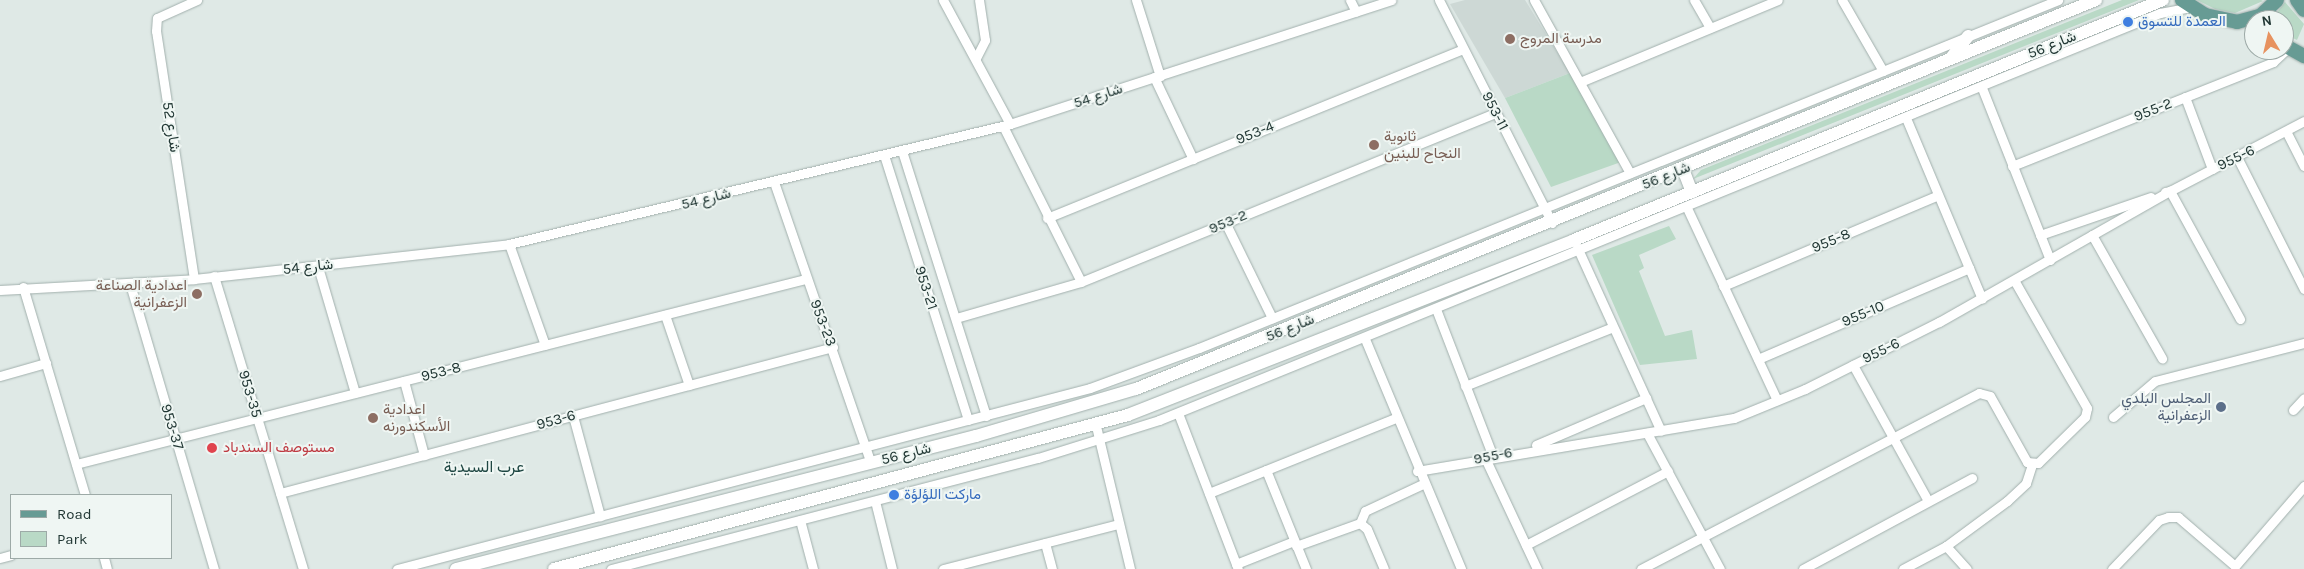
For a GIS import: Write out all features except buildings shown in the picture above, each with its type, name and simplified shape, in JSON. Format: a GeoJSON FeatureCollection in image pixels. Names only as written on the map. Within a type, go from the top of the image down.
{"type":"FeatureCollection","features":[{"type":"Feature","properties":{"kind":"main road"},"geometry":{"type":"LineString","coordinates":[[2237,22],[2260,16],[2276,0]]}},
{"type":"Feature","properties":{"kind":"main road"},"geometry":{"type":"LineString","coordinates":[[2297,0],[2304,10]]}},
{"type":"Feature","properties":{"kind":"main road"},"geometry":{"type":"LineString","coordinates":[[2186,4],[2213,18],[2237,22],[2244,25]]}},
{"type":"Feature","properties":{"kind":"street","name":"شارع 52"},"geometry":{"type":"LineString","coordinates":[[194,279],[156,31],[157,18],[197,0]]}},
{"type":"Feature","properties":{"kind":"street"},"geometry":{"type":"LineString","coordinates":[[943,0],[976,58],[1047,218],[1081,282]]}},
{"type":"Feature","properties":{"kind":"street"},"geometry":{"type":"LineString","coordinates":[[976,58],[985,40],[979,0]]}},
{"type":"Feature","properties":{"kind":"street"},"geometry":{"type":"LineString","coordinates":[[1136,0],[1157,77],[1193,159]]}},
{"type":"Feature","properties":{"kind":"street"},"geometry":{"type":"LineString","coordinates":[[1350,0],[1356,12]]}},
{"type":"Feature","properties":{"kind":"street","name":"شارع 54"},"geometry":{"type":"LineString","coordinates":[[0,290],[23,287],[130,284],[194,279],[318,267],[509,244],[1006,125],[1391,0]]}},
{"type":"Feature","properties":{"kind":"street","name":"953-11"},"geometry":{"type":"LineString","coordinates":[[1439,0],[1552,223]]}},
{"type":"Feature","properties":{"kind":"street"},"geometry":{"type":"LineString","coordinates":[[1534,0],[1630,173]]}},
{"type":"Feature","properties":{"kind":"street"},"geometry":{"type":"LineString","coordinates":[[1694,0],[1710,28]]}},
{"type":"Feature","properties":{"kind":"street"},"geometry":{"type":"LineString","coordinates":[[1580,82],[1778,0]]}},
{"type":"Feature","properties":{"kind":"street"},"geometry":{"type":"LineString","coordinates":[[1842,0],[1883,71]]}},
{"type":"Feature","properties":{"kind":"street","name":"شارع 56"},"geometry":{"type":"LineString","coordinates":[[456,569],[976,436],[1090,404],[1173,376],[2096,0]]}},
{"type":"Feature","properties":{"kind":"street","name":"شارع 56"},"geometry":{"type":"LineString","coordinates":[[554,569],[1096,426],[1191,392],[1542,252],[1576,246],[1692,192],[2163,0]]}},
{"type":"Feature","properties":{"kind":"street"},"geometry":{"type":"LineString","coordinates":[[397,569],[1090,388],[1272,318],[2055,1]]}},
{"type":"Feature","properties":{"kind":"street"},"geometry":{"type":"LineString","coordinates":[[611,569],[875,501],[1100,440],[1178,413],[1436,310],[1576,246],[1686,208],[2186,4]]}},
{"type":"Feature","properties":{"kind":"street"},"geometry":{"type":"LineString","coordinates":[[1950,60],[1968,36]]}},
{"type":"Feature","properties":{"kind":"street","name":"953-4"},"geometry":{"type":"LineString","coordinates":[[1047,218],[1464,49]]}},
{"type":"Feature","properties":{"kind":"street","name":"955-2"},"geometry":{"type":"LineString","coordinates":[[2012,166],[2275,60]]}},
{"type":"Feature","properties":{"kind":"street"},"geometry":{"type":"LineString","coordinates":[[1982,88],[2050,260]]}},
{"type":"Feature","properties":{"kind":"street"},"geometry":{"type":"LineString","coordinates":[[2185,97],[2212,170]]}},
{"type":"Feature","properties":{"kind":"street","name":"953-2"},"geometry":{"type":"LineString","coordinates":[[956,318],[1081,282],[1496,113]]}},
{"type":"Feature","properties":{"kind":"street"},"geometry":{"type":"LineString","coordinates":[[1906,118],[1982,299]]}},
{"type":"Feature","properties":{"kind":"street","name":"955-6"},"geometry":{"type":"LineString","coordinates":[[1418,471],[1524,451],[1661,431],[1734,418],[1853,365],[1982,299],[2170,191],[2287,133],[2304,121]]}},
{"type":"Feature","properties":{"kind":"street"},"geometry":{"type":"LineString","coordinates":[[2287,133],[2304,166]]}},
{"type":"Feature","properties":{"kind":"street","name":"953-21"},"geometry":{"type":"LineString","coordinates":[[902,151],[986,416]]}},
{"type":"Feature","properties":{"kind":"street","name":"953-21"},"geometry":{"type":"LineString","coordinates":[[884,155],[968,420]]}},
{"type":"Feature","properties":{"kind":"street"},"geometry":{"type":"LineString","coordinates":[[2236,157],[2304,289]]}},
{"type":"Feature","properties":{"kind":"street"},"geometry":{"type":"LineString","coordinates":[[1682,170],[1692,192]]}},
{"type":"Feature","properties":{"kind":"street","name":"953-23"},"geometry":{"type":"LineString","coordinates":[[774,182],[805,279],[832,347],[872,463]]}},
{"type":"Feature","properties":{"kind":"street"},"geometry":{"type":"LineString","coordinates":[[2040,235],[2170,191],[2240,319]]}},
{"type":"Feature","properties":{"kind":"street","name":"955-8"},"geometry":{"type":"LineString","coordinates":[[1723,286],[1938,195]]}},
{"type":"Feature","properties":{"kind":"street"},"geometry":{"type":"LineString","coordinates":[[1686,208],[1777,400]]}},
{"type":"Feature","properties":{"kind":"street"},"geometry":{"type":"LineString","coordinates":[[1226,224],[1272,318]]}},
{"type":"Feature","properties":{"kind":"street"},"geometry":{"type":"LineString","coordinates":[[1532,231],[1530,245],[1542,252]]}},
{"type":"Feature","properties":{"kind":"street"},"geometry":{"type":"LineString","coordinates":[[2092,235],[2162,358]]}},
{"type":"Feature","properties":{"kind":"street"},"geometry":{"type":"LineString","coordinates":[[1513,238],[1523,248],[1521,260]]}},
{"type":"Feature","properties":{"kind":"street"},"geometry":{"type":"LineString","coordinates":[[509,244],[545,345]]}},
{"type":"Feature","properties":{"kind":"street"},"geometry":{"type":"LineString","coordinates":[[1576,246],[1661,431]]}},
{"type":"Feature","properties":{"kind":"street"},"geometry":{"type":"LineString","coordinates":[[318,267],[355,394]]}},
{"type":"Feature","properties":{"kind":"street","name":"955-10"},"geometry":{"type":"LineString","coordinates":[[1758,359],[1969,268]]}},
{"type":"Feature","properties":{"kind":"street","name":"953-35"},"geometry":{"type":"LineString","coordinates":[[214,276],[303,569]]}},
{"type":"Feature","properties":{"kind":"street","name":"953-8"},"geometry":{"type":"LineString","coordinates":[[76,464],[805,279]]}},
{"type":"Feature","properties":{"kind":"street"},"geometry":{"type":"LineString","coordinates":[[1903,569],[1946,546],[2007,501],[2026,484],[2032,464],[2087,412],[2014,280]]}},
{"type":"Feature","properties":{"kind":"street","name":"953-37"},"geometry":{"type":"LineString","coordinates":[[130,284],[214,569]]}},
{"type":"Feature","properties":{"kind":"street"},"geometry":{"type":"LineString","coordinates":[[23,287],[85,494]]}},
{"type":"Feature","properties":{"kind":"street"},"geometry":{"type":"LineString","coordinates":[[1436,310],[1465,386],[1489,457],[1537,569]]}},
{"type":"Feature","properties":{"kind":"street"},"geometry":{"type":"LineString","coordinates":[[665,315],[689,385]]}},
{"type":"Feature","properties":{"kind":"street"},"geometry":{"type":"LineString","coordinates":[[1465,386],[1614,327]]}},
{"type":"Feature","properties":{"kind":"street"},"geometry":{"type":"LineString","coordinates":[[1365,339],[1423,484],[1461,569]]}},
{"type":"Feature","properties":{"kind":"street"},"geometry":{"type":"LineString","coordinates":[[2113,416],[2164,377],[2304,343]]}},
{"type":"Feature","properties":{"kind":"street","name":"953-6"},"geometry":{"type":"LineString","coordinates":[[280,493],[832,347]]}},
{"type":"Feature","properties":{"kind":"street"},"geometry":{"type":"LineString","coordinates":[[0,376],[46,363]]}},
{"type":"Feature","properties":{"kind":"street"},"geometry":{"type":"LineString","coordinates":[[1853,365],[1928,501]]}},
{"type":"Feature","properties":{"kind":"street"},"geometry":{"type":"LineString","coordinates":[[404,381],[424,455]]}},
{"type":"Feature","properties":{"kind":"street"},"geometry":{"type":"LineString","coordinates":[[1641,569],[1985,392],[2027,462],[2032,464]]}},
{"type":"Feature","properties":{"kind":"street"},"geometry":{"type":"LineString","coordinates":[[1524,451],[1646,398]]}},
{"type":"Feature","properties":{"kind":"street"},"geometry":{"type":"LineString","coordinates":[[2293,410],[2304,398]]}},
{"type":"Feature","properties":{"kind":"street"},"geometry":{"type":"LineString","coordinates":[[1178,413],[1237,566],[1295,544],[1360,523],[1365,511],[1423,484]]}},
{"type":"Feature","properties":{"kind":"street"},"geometry":{"type":"LineString","coordinates":[[573,416],[600,516]]}},
{"type":"Feature","properties":{"kind":"street"},"geometry":{"type":"LineString","coordinates":[[1209,493],[1396,418]]}},
{"type":"Feature","properties":{"kind":"street"},"geometry":{"type":"LineString","coordinates":[[1096,426],[1130,569]]}},
{"type":"Feature","properties":{"kind":"street"},"geometry":{"type":"LineString","coordinates":[[1647,433],[1720,569]]}},
{"type":"Feature","properties":{"kind":"street"},"geometry":{"type":"LineString","coordinates":[[976,436],[982,456]]}},
{"type":"Feature","properties":{"kind":"street"},"geometry":{"type":"LineString","coordinates":[[1266,470],[1306,569]]}},
{"type":"Feature","properties":{"kind":"street"},"geometry":{"type":"LineString","coordinates":[[1526,545],[1668,471]]}},
{"type":"Feature","properties":{"kind":"street"},"geometry":{"type":"LineString","coordinates":[[1803,569],[1972,478]]}},
{"type":"Feature","properties":{"kind":"street"},"geometry":{"type":"LineString","coordinates":[[2112,569],[2159,520],[2168,517],[2178,517],[2235,568],[2304,486]]}},
{"type":"Feature","properties":{"kind":"street"},"geometry":{"type":"LineString","coordinates":[[875,501],[892,569]]}},
{"type":"Feature","properties":{"kind":"street"},"geometry":{"type":"LineString","coordinates":[[800,520],[813,569]]}},
{"type":"Feature","properties":{"kind":"street"},"geometry":{"type":"LineString","coordinates":[[1360,523],[1367,529],[1384,569]]}},
{"type":"Feature","properties":{"kind":"street"},"geometry":{"type":"LineString","coordinates":[[943,569],[973,565],[1045,543],[1118,524]]}},
{"type":"Feature","properties":{"kind":"street"},"geometry":{"type":"LineString","coordinates":[[1045,543],[1052,569]]}},
{"type":"Feature","properties":{"kind":"street"},"geometry":{"type":"LineString","coordinates":[[1946,546],[1967,569]]}},
{"type":"Feature","properties":{"kind":"shaded area","name":"مدرسة المروج"},"geometry":{"type":"Polygon","coordinates":[[[1465,0],[1525,0],[1570,73],[1505,98],[1450,4],[1465,0]]]}},
{"type":"Feature","properties":{"kind":"green space"},"geometry":{"type":"Polygon","coordinates":[[[2122,0],[2139,0],[1693,179],[1701,170],[2122,0]]]}},
{"type":"Feature","properties":{"kind":"green space"},"geometry":{"type":"Polygon","coordinates":[[[2197,0],[2263,1],[2235,13],[2215,9],[2197,0]]]}},
{"type":"Feature","properties":{"kind":"green space"},"geometry":{"type":"Polygon","coordinates":[[[2285,2],[2292,10],[2279,10],[2285,2]]]}},
{"type":"Feature","properties":{"kind":"green space"},"geometry":{"type":"Polygon","coordinates":[[[2294,12],[2304,24],[2297,40],[2294,39],[2294,12]]]}},
{"type":"Feature","properties":{"kind":"green space"},"geometry":{"type":"Polygon","coordinates":[[[1570,73],[1621,162],[1551,187],[1505,98],[1570,73]]]}},
{"type":"Feature","properties":{"kind":"green space"},"geometry":{"type":"Polygon","coordinates":[[[1669,226],[1676,239],[1639,255],[1644,268],[1639,271],[1665,336],[1692,330],[1697,359],[1640,365],[1592,255],[1669,226]]]}},
{"type":"Feature","properties":{"kind":"place","name":"العمدة للتسوق"},"geometry":{"type":"Point","coordinates":[2128,22]}},
{"type":"Feature","properties":{"kind":"place","name":"مدرسة المروج"},"geometry":{"type":"Point","coordinates":[1510,39]}},
{"type":"Feature","properties":{"kind":"place","name":"ثانوية النجاح للبنين"},"geometry":{"type":"Point","coordinates":[1374,145]}},
{"type":"Feature","properties":{"kind":"place","name":"اعدادية الصناعة الزعفرانية"},"geometry":{"type":"Point","coordinates":[197,294]}},
{"type":"Feature","properties":{"kind":"place","name":"المجلس البلدي الزعفرانية"},"geometry":{"type":"Point","coordinates":[2221,407]}},
{"type":"Feature","properties":{"kind":"place","name":"اعدادية الأسكندورنه"},"geometry":{"type":"Point","coordinates":[373,418]}},
{"type":"Feature","properties":{"kind":"place","name":"مستوصف السندباد"},"geometry":{"type":"Point","coordinates":[212,448]}},
{"type":"Feature","properties":{"kind":"place","name":"ماركت اللؤلؤة"},"geometry":{"type":"Point","coordinates":[894,495]}},
{"type":"Feature","properties":{"kind":"district","name":"عرب السيدية"},"geometry":{"type":"Point","coordinates":[484,467]}}]}
